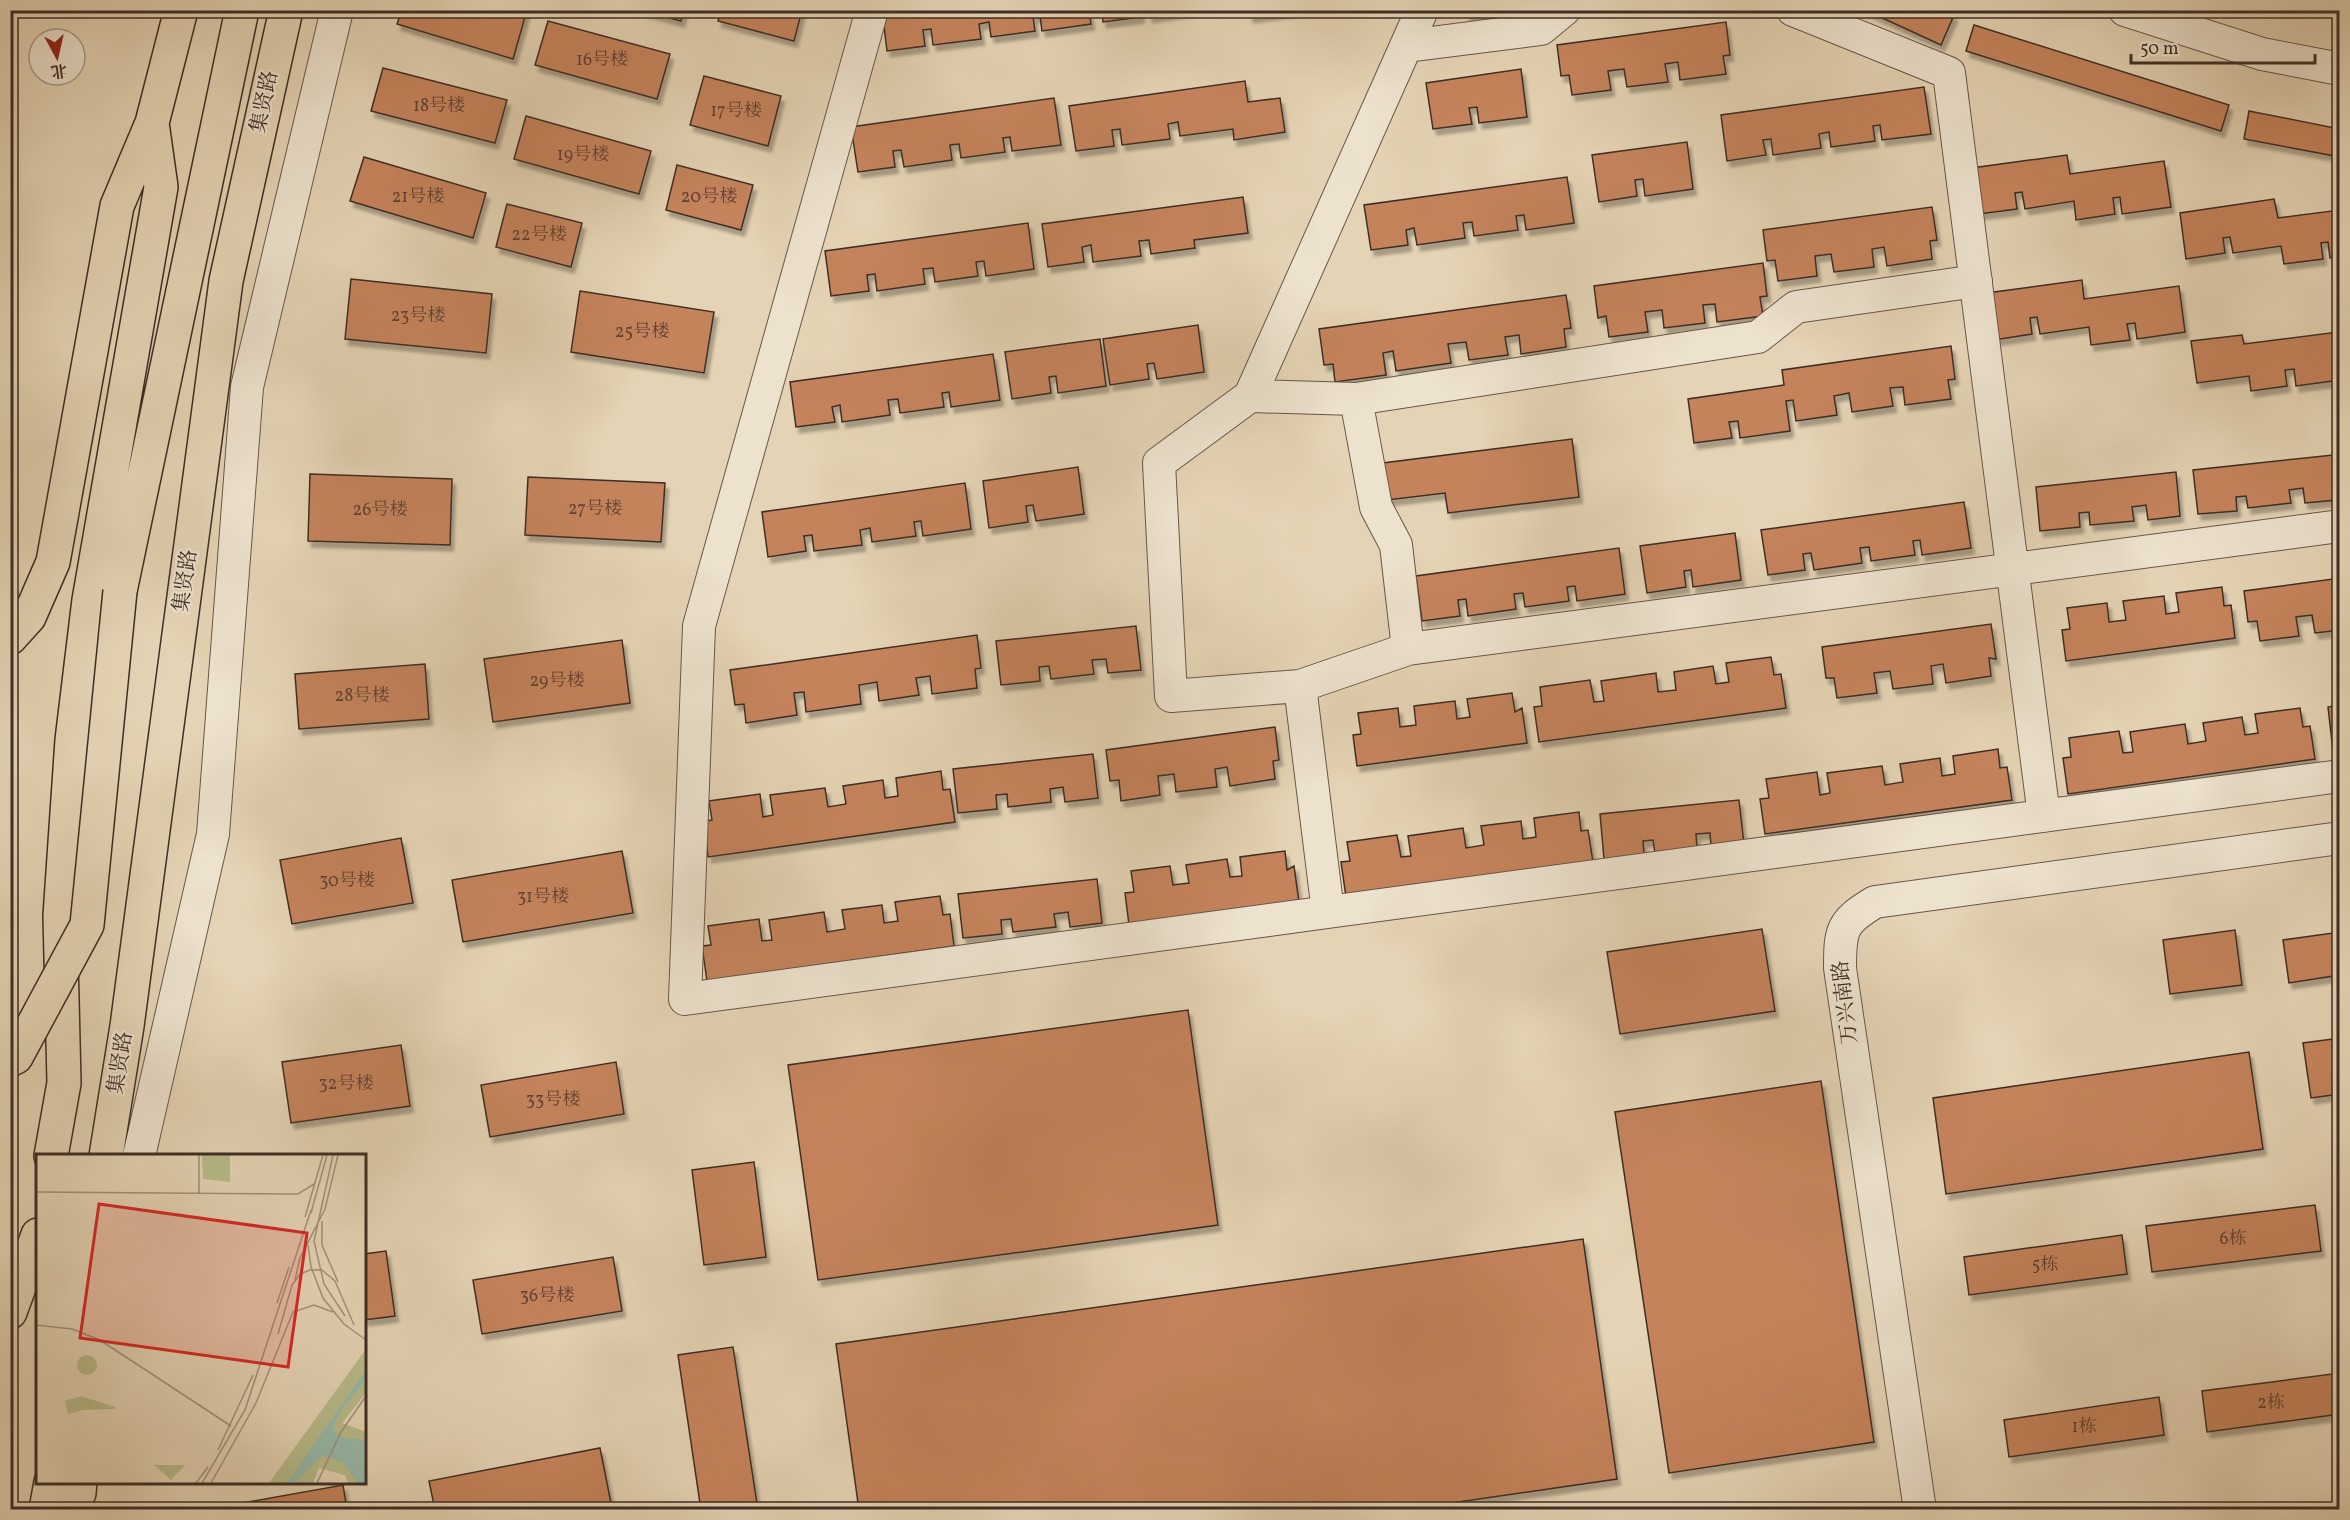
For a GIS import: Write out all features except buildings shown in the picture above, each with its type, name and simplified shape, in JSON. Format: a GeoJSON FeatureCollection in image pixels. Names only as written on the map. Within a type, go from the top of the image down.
{"type":"FeatureCollection","features":[{"type":"Feature","properties":{"kind":"highway"},"geometry":{"type":"LineString","coordinates":[[10,638],[29,617],[53,562],[117,206],[152,123],[181,10]]}},
{"type":"Feature","properties":{"kind":"highway"},"geometry":{"type":"LineString","coordinates":[[10,1060],[16,1057],[87,925],[120,591],[242,10]]}},
{"type":"Feature","properties":{"kind":"highway","name":"集贤路"},"geometry":{"type":"LineString","coordinates":[[106,1154],[127,1026],[226,281],[285,10]]}},
{"type":"Feature","properties":{"kind":"highway"},"geometry":{"type":"LineString","coordinates":[[51,1154],[64,1083],[60,916],[72,741],[88,600],[161,187],[152,123]]}},
{"type":"Feature","properties":{"kind":"highway"},"geometry":{"type":"LineString","coordinates":[[10,1312],[36,1240]]}},
{"type":"Feature","properties":{"kind":"highway"},"geometry":{"type":"LineString","coordinates":[[46,1509],[73,1490]]}},
{"type":"Feature","properties":{"kind":"street"},"geometry":{"type":"LineString","coordinates":[[139,1154],[213,834],[247,387],[337,10]]}},
{"type":"Feature","properties":{"kind":"street"},"geometry":{"type":"LineString","coordinates":[[872,10],[699,626],[685,999],[2340,777]]}},
{"type":"Feature","properties":{"kind":"street"},"geometry":{"type":"LineString","coordinates":[[1422,10],[1250,396],[1159,463],[1171,696],[1300,686],[1408,649],[2340,526]]}},
{"type":"Feature","properties":{"kind":"street"},"geometry":{"type":"LineString","coordinates":[[1407,46],[1540,29],[1564,10]]}},
{"type":"Feature","properties":{"kind":"street"},"geometry":{"type":"LineString","coordinates":[[1794,10],[1949,74],[2044,816]]}},
{"type":"Feature","properties":{"kind":"street"},"geometry":{"type":"LineString","coordinates":[[2125,10],[2262,54],[2340,69]]}},
{"type":"Feature","properties":{"kind":"street"},"geometry":{"type":"LineString","coordinates":[[1250,396],[1356,399],[1758,337],[1796,307],[1976,281]]}},
{"type":"Feature","properties":{"kind":"street"},"geometry":{"type":"LineString","coordinates":[[1356,399],[1376,507],[1396,545],[1408,649]]}},
{"type":"Feature","properties":{"kind":"street"},"geometry":{"type":"LineString","coordinates":[[1300,686],[1328,912]]}},
{"type":"Feature","properties":{"kind":"street","name":"万兴南路"},"geometry":{"type":"LineString","coordinates":[[1920,1509],[1840,968],[1840,946],[1852,915],[1875,902],[2340,838]]}}]}
